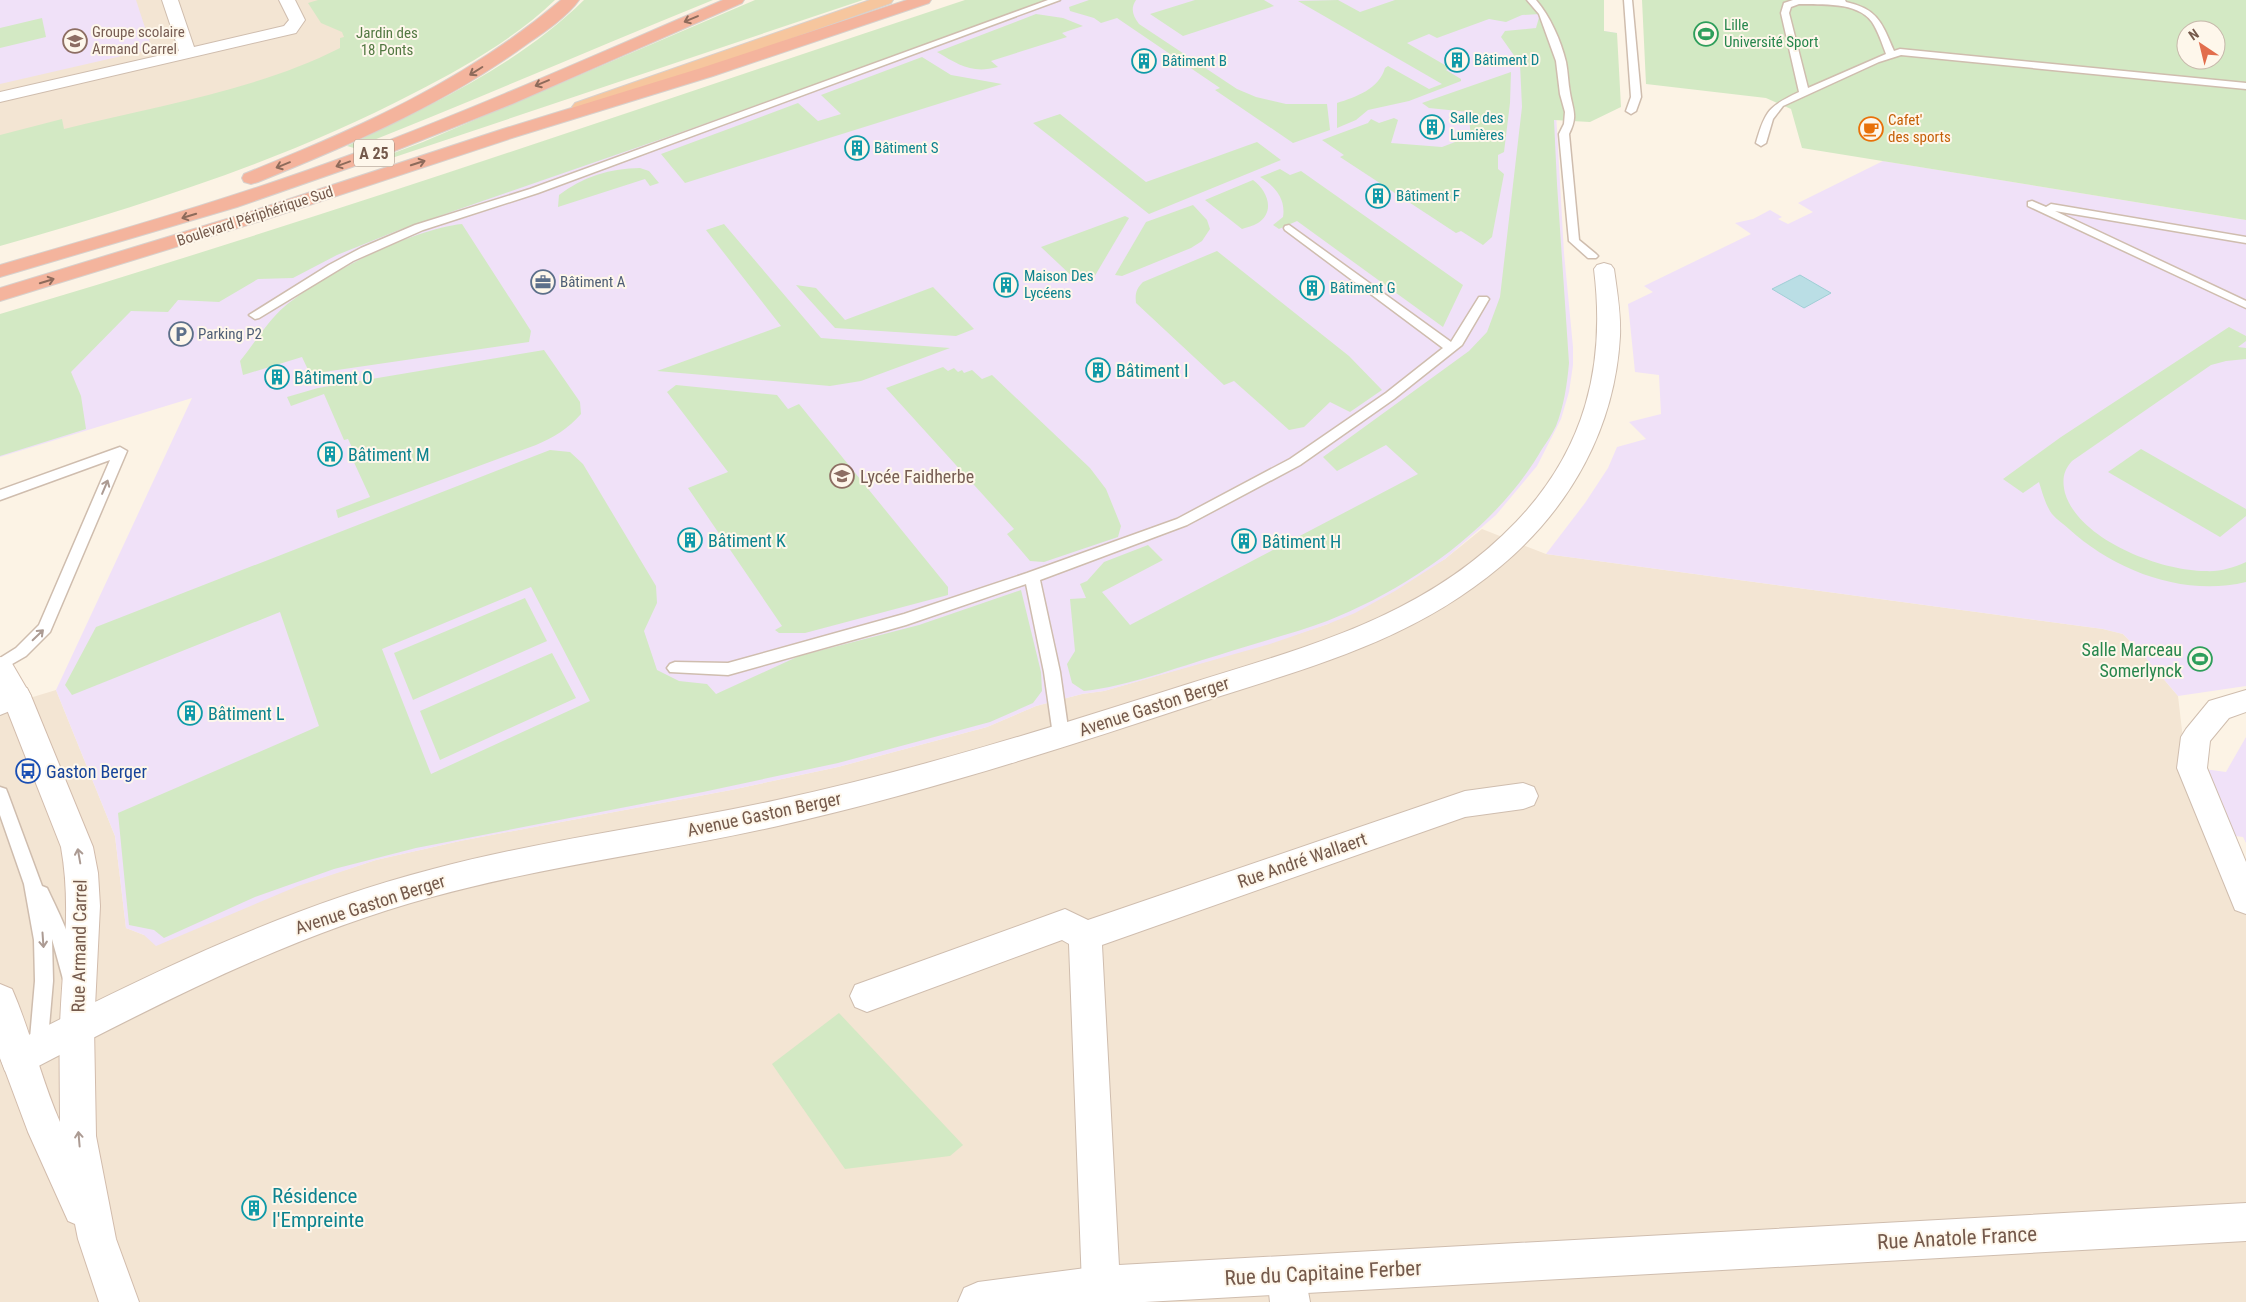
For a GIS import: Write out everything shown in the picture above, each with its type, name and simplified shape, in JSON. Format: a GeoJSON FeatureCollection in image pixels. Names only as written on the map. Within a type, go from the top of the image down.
{"type":"FeatureCollection","features":[{"type":"Feature","properties":{"kind":"highway"},"geometry":{"type":"LineString","coordinates":[[0,258],[200,196],[281,166],[359,133],[430,97],[477,70],[514,46],[572,0]]}},
{"type":"Feature","properties":{"kind":"highway","name":"A 25"},"geometry":{"type":"LineString","coordinates":[[0,270],[206,210],[365,156],[447,124],[736,0]]}},
{"type":"Feature","properties":{"kind":"highway"},"geometry":{"type":"LineString","coordinates":[[509,133],[885,0]]}},
{"type":"Feature","properties":{"kind":"highway","name":"A 25"},"geometry":{"type":"LineString","coordinates":[[509,133],[707,72],[923,0]]}},
{"type":"Feature","properties":{"kind":"highway","name":"Boulevard Périphérique Sud"},"geometry":{"type":"LineString","coordinates":[[0,295],[260,215],[509,133]]}},
{"type":"Feature","properties":{"kind":"street"},"geometry":{"type":"LineString","coordinates":[[170,0],[188,54]]}},
{"type":"Feature","properties":{"kind":"street"},"geometry":{"type":"LineString","coordinates":[[0,97],[290,30],[297,20],[287,0]]}},
{"type":"Feature","properties":{"kind":"street","name":"Avenue Gaston Berger"},"geometry":{"type":"LineString","coordinates":[[28,1054],[147,992],[264,940],[316,919],[379,898],[479,871],[825,802],[1061,735],[1328,650],[1404,620],[1442,597],[1504,549],[1561,487],[1590,430],[1608,337],[1598,263]]}},
{"type":"Feature","properties":{"kind":"street","name":"Rue Armand Carrel"},"geometry":{"type":"LineString","coordinates":[[0,666],[8,700],[53,784],[78,855],[84,906],[78,1027],[78,1136],[97,1239]]}},
{"type":"Feature","properties":{"kind":"street"},"geometry":{"type":"LineString","coordinates":[[2246,701],[2219,709],[2196,737],[2192,768],[2246,900]]}},
{"type":"Feature","properties":{"kind":"street","name":"Rue André Wallaert"},"geometry":{"type":"LineString","coordinates":[[1085,936],[1465,804],[1523,796]]}},
{"type":"Feature","properties":{"kind":"street"},"geometry":{"type":"LineString","coordinates":[[867,996],[1065,924],[1085,936],[1101,1285]]}},
{"type":"Feature","properties":{"kind":"street","name":"Rue Armand Carrel"},"geometry":{"type":"LineString","coordinates":[[0,1000],[28,1054],[39,1116],[65,1176],[97,1239],[119,1302]]}},
{"type":"Feature","properties":{"kind":"street","name":"Rue Anatole France"},"geometry":{"type":"LineString","coordinates":[[1668,1253],[2246,1222]]}},
{"type":"Feature","properties":{"kind":"street","name":"Rue du Capitaine Ferber"},"geometry":{"type":"LineString","coordinates":[[978,1302],[1101,1285],[1288,1288],[1668,1253]]}},
{"type":"Feature","properties":{"kind":"lane"},"geometry":{"type":"LineString","coordinates":[[255,315],[306,282],[381,243],[482,205],[534,191],[1056,0]]}},
{"type":"Feature","properties":{"kind":"lane"},"geometry":{"type":"LineString","coordinates":[[1530,0],[1544,13],[1561,61],[1565,94],[1570,112],[1569,124],[1564,134],[1574,241],[1598,263]]}},
{"type":"Feature","properties":{"kind":"lane"},"geometry":{"type":"LineString","coordinates":[[1628,0],[1636,98],[1631,111]]}},
{"type":"Feature","properties":{"kind":"lane"},"geometry":{"type":"LineString","coordinates":[[1804,93],[1785,13],[1787,5],[1798,1],[1841,2],[1859,7],[1873,15],[1890,55]]}},
{"type":"Feature","properties":{"kind":"lane"},"geometry":{"type":"LineString","coordinates":[[1762,143],[1768,120],[1780,104],[1900,52],[2246,86]]}},
{"type":"Feature","properties":{"kind":"lane"},"geometry":{"type":"LineString","coordinates":[[2246,240],[2032,204],[2246,305]]}},
{"type":"Feature","properties":{"kind":"lane"},"geometry":{"type":"LineString","coordinates":[[1290,228],[1451,348]]}},
{"type":"Feature","properties":{"kind":"lane"},"geometry":{"type":"LineString","coordinates":[[675,668],[728,669],[906,619],[1032,577],[1182,522],[1295,462],[1390,396],[1458,342],[1483,299]]}},
{"type":"Feature","properties":{"kind":"lane"},"geometry":{"type":"LineString","coordinates":[[0,494],[120,451],[45,628],[21,652],[0,666]]}},
{"type":"Feature","properties":{"kind":"lane"},"geometry":{"type":"LineString","coordinates":[[1032,577],[1052,672],[1061,735]]}},
{"type":"Feature","properties":{"kind":"lane"},"geometry":{"type":"LineString","coordinates":[[0,794],[29,876],[42,923],[44,942],[28,1054]]}},
{"type":"Feature","properties":{"kind":"lane"},"geometry":{"type":"LineString","coordinates":[[29,876],[42,894],[60,936],[78,1027]]}},
{"type":"Feature","properties":{"kind":"shaded area"},"geometry":{"type":"Polygon","coordinates":[[[0,0],[520,0],[0,212],[0,0]]]}},
{"type":"Feature","properties":{"kind":"shaded area","name":"Groupe scolaire Armand Carrel"},"geometry":{"type":"Polygon","coordinates":[[[0,0],[136,0],[152,49],[0,84],[0,0]]]}},
{"type":"Feature","properties":{"kind":"shaded area","name":"Lycée Faidherbe"},"geometry":{"type":"Polygon","coordinates":[[[975,0],[1604,0],[1604,31],[1617,33],[1555,95],[1564,253],[1573,347],[1573,365],[1569,392],[1561,419],[1537,466],[1496,515],[1445,559],[1395,591],[1355,613],[1270,644],[1104,691],[1082,694],[1036,706],[987,727],[838,767],[731,790],[460,841],[376,860],[298,886],[156,946],[144,935],[126,928],[115,836],[56,690],[192,398],[0,457],[0,348],[975,0]]]}},
{"type":"Feature","properties":{"kind":"shaded area"},"geometry":{"type":"Polygon","coordinates":[[[1883,161],[2246,220],[2246,686],[2178,696],[2123,634],[2103,629],[1546,554],[1585,503],[1608,468],[1617,447],[1646,439],[1629,422],[1661,414],[1659,375],[1635,372],[1628,304],[1653,292],[1644,286],[1751,234],[1735,223],[1753,219],[1770,210],[1782,217],[1778,219],[1788,224],[1813,212],[1798,203],[1883,161]]]}},
{"type":"Feature","properties":{"kind":"shaded area"},"geometry":{"type":"Polygon","coordinates":[[[1482,529],[1546,554],[2103,629],[2123,634],[2139,650],[2178,696],[2185,756],[2246,884],[2246,1302],[0,1302],[0,707],[56,690],[115,836],[126,928],[144,935],[376,860],[460,841],[731,790],[838,767],[987,727],[1036,706],[1082,694],[1104,691],[1270,643],[1328,624],[1445,559],[1482,529]]]}},
{"type":"Feature","properties":{"kind":"shaded area"},"geometry":{"type":"Polygon","coordinates":[[[2246,737],[2246,843],[2243,837],[2235,836],[2204,769],[2226,772],[2246,737]]]}},
{"type":"Feature","properties":{"kind":"green space","name":"Jardin des 18 Ponts"},"geometry":{"type":"Polygon","coordinates":[[[318,0],[555,0],[523,27],[487,52],[414,93],[364,118],[314,140],[211,180],[106,215],[0,246],[0,135],[62,119],[64,129],[169,105],[274,76],[308,63],[340,48],[340,38],[344,37],[342,32],[321,23],[308,3],[318,0]]]}},
{"type":"Feature","properties":{"kind":"green space"},"geometry":{"type":"Polygon","coordinates":[[[584,0],[713,0],[354,148],[347,146],[472,82],[530,45],[558,24],[584,0]]]}},
{"type":"Feature","properties":{"kind":"green space"},"geometry":{"type":"Polygon","coordinates":[[[755,0],[863,0],[371,165],[367,163],[423,142],[755,0]]]}},
{"type":"Feature","properties":{"kind":"green space"},"geometry":{"type":"Polygon","coordinates":[[[965,0],[1050,0],[676,134],[399,230],[337,255],[293,278],[258,279],[219,302],[178,300],[168,312],[131,311],[71,372],[81,396],[86,429],[0,456],[0,314],[484,161],[965,0]]]}},
{"type":"Feature","properties":{"kind":"green space"},"geometry":{"type":"Polygon","coordinates":[[[1089,0],[1136,0],[1133,12],[1139,24],[1237,89],[1256,97],[1286,104],[1327,104],[1330,130],[1293,143],[1215,90],[1220,88],[1117,18],[1101,23],[1094,18],[1070,11],[1069,7],[1089,0]]]}},
{"type":"Feature","properties":{"kind":"green space"},"geometry":{"type":"Polygon","coordinates":[[[1195,0],[1264,0],[1274,6],[1183,36],[1150,14],[1195,0]]]}},
{"type":"Feature","properties":{"kind":"green space"},"geometry":{"type":"Polygon","coordinates":[[[1338,0],[1360,12],[1395,0],[1604,0],[1604,31],[1617,33],[1621,107],[1590,122],[1554,120],[1569,363],[1565,395],[1556,426],[1523,477],[1501,504],[1476,529],[1420,573],[1390,591],[1327,621],[1300,630],[1135,681],[1084,691],[1072,683],[1067,664],[1075,651],[1070,599],[1086,598],[1080,584],[1087,581],[1104,562],[1148,545],[1163,560],[1102,592],[1130,625],[1418,474],[1386,445],[1337,471],[1323,457],[1469,351],[1487,332],[1500,297],[1522,107],[1520,64],[1501,37],[1505,31],[1536,28],[1540,14],[1522,15],[1506,22],[1489,19],[1437,38],[1429,34],[1407,43],[1450,68],[1446,70],[1461,79],[1461,81],[1409,101],[1368,110],[1356,120],[1337,128],[1337,103],[1359,95],[1372,87],[1388,66],[1429,89],[1442,84],[1298,1],[1338,0]]]}},
{"type":"Feature","properties":{"kind":"green space"},"geometry":{"type":"Polygon","coordinates":[[[1642,0],[2246,0],[2246,220],[1802,148],[1791,109],[1766,98],[1646,84],[1642,0]]]}},
{"type":"Feature","properties":{"kind":"green space"},"geometry":{"type":"Polygon","coordinates":[[[1036,14],[1063,18],[1083,26],[1062,33],[1067,37],[991,61],[998,67],[989,69],[966,67],[937,52],[1036,14]]]}},
{"type":"Feature","properties":{"kind":"green space"},"geometry":{"type":"Polygon","coordinates":[[[42,18],[46,37],[0,48],[0,28],[42,18]]]}},
{"type":"Feature","properties":{"kind":"green space"},"geometry":{"type":"Polygon","coordinates":[[[922,57],[951,75],[1002,84],[685,183],[661,154],[798,103],[818,121],[841,114],[821,95],[922,57]]]}},
{"type":"Feature","properties":{"kind":"green space"},"geometry":{"type":"Polygon","coordinates":[[[1511,72],[1510,103],[1504,152],[1498,155],[1498,169],[1504,174],[1492,237],[1483,245],[1461,231],[1456,233],[1340,157],[1344,155],[1322,140],[1368,123],[1371,119],[1379,123],[1394,118],[1398,120],[1391,143],[1442,147],[1471,136],[1468,112],[1429,108],[1422,103],[1511,72]]]}},
{"type":"Feature","properties":{"kind":"green space"},"geometry":{"type":"Polygon","coordinates":[[[1060,114],[1146,182],[1257,142],[1281,160],[1149,214],[1033,123],[1060,114]]]}},
{"type":"Feature","properties":{"kind":"green space"},"geometry":{"type":"Polygon","coordinates":[[[640,168],[649,171],[659,183],[650,186],[645,179],[558,207],[559,195],[577,183],[608,172],[640,168]]]}},
{"type":"Feature","properties":{"kind":"green space"},"geometry":{"type":"Polygon","coordinates":[[[1280,169],[1290,175],[1301,171],[1463,285],[1443,327],[1297,221],[1279,229],[1273,225],[1283,217],[1283,204],[1275,189],[1260,177],[1280,169]]]}},
{"type":"Feature","properties":{"kind":"green space"},"geometry":{"type":"Polygon","coordinates":[[[1253,180],[1262,189],[1268,201],[1267,213],[1264,218],[1254,225],[1242,229],[1205,200],[1253,180]]]}},
{"type":"Feature","properties":{"kind":"green space"},"geometry":{"type":"Polygon","coordinates":[[[1193,205],[1207,220],[1210,229],[1202,241],[1191,248],[1122,276],[1115,275],[1146,222],[1193,205]]]}},
{"type":"Feature","properties":{"kind":"green space"},"geometry":{"type":"Polygon","coordinates":[[[1125,216],[1129,218],[1093,279],[1088,283],[1077,281],[1041,247],[1125,216]]]}},
{"type":"Feature","properties":{"kind":"green space"},"geometry":{"type":"Polygon","coordinates":[[[462,224],[531,331],[529,342],[310,374],[302,357],[243,375],[240,361],[272,319],[301,294],[368,255],[418,235],[462,224]]]}},
{"type":"Feature","properties":{"kind":"green space"},"geometry":{"type":"Polygon","coordinates":[[[724,224],[821,338],[950,348],[861,381],[830,386],[657,371],[781,326],[706,230],[724,224]]]}},
{"type":"Feature","properties":{"kind":"green space"},"geometry":{"type":"Polygon","coordinates":[[[1217,251],[1349,356],[1382,390],[1350,412],[1330,402],[1304,427],[1289,430],[1234,381],[1224,385],[1136,303],[1137,289],[1143,282],[1217,251]]]}},
{"type":"Feature","properties":{"kind":"green space"},"geometry":{"type":"Polygon","coordinates":[[[796,285],[816,288],[845,320],[933,287],[974,329],[956,336],[835,328],[796,285]]]}},
{"type":"Feature","properties":{"kind":"green space"},"geometry":{"type":"Polygon","coordinates":[[[2229,327],[2246,336],[2246,341],[2238,347],[2246,348],[2246,359],[2211,365],[2072,461],[2065,472],[2064,484],[2065,493],[2073,510],[2087,525],[2124,550],[2145,559],[2187,570],[2215,571],[2231,568],[2246,562],[2246,582],[2222,586],[2199,586],[2175,583],[2129,568],[2087,544],[2054,516],[2046,503],[2039,482],[2023,493],[2003,479],[2061,437],[2229,327]]]}},
{"type":"Feature","properties":{"kind":"green space"},"geometry":{"type":"Polygon","coordinates":[[[544,350],[580,402],[581,414],[571,424],[555,436],[536,445],[338,518],[336,510],[370,497],[352,458],[356,456],[348,439],[344,440],[324,394],[291,406],[287,397],[318,388],[544,350]]]}},
{"type":"Feature","properties":{"kind":"green space"},"geometry":{"type":"Polygon","coordinates":[[[943,367],[948,371],[954,368],[958,372],[962,370],[964,373],[972,370],[982,379],[992,375],[1090,468],[1106,489],[1121,526],[1118,537],[1044,562],[1030,561],[1007,534],[1014,529],[886,388],[943,367]]]}},
{"type":"Feature","properties":{"kind":"green space"},"geometry":{"type":"Polygon","coordinates":[[[676,385],[777,395],[788,409],[799,404],[948,587],[948,595],[805,633],[779,633],[775,630],[782,626],[688,488],[728,472],[667,392],[676,385]]]}},
{"type":"Feature","properties":{"kind":"green space"},"geometry":{"type":"Polygon","coordinates":[[[2141,449],[2246,509],[2246,516],[2220,537],[2108,472],[2141,449]]]}},
{"type":"Feature","properties":{"kind":"green space"},"geometry":{"type":"Polygon","coordinates":[[[550,450],[570,452],[583,464],[656,586],[657,603],[644,631],[657,670],[679,681],[707,684],[716,694],[799,656],[919,625],[1021,590],[1041,672],[1042,691],[1033,703],[990,722],[838,763],[703,792],[416,848],[334,869],[255,897],[164,938],[154,930],[129,925],[118,813],[319,726],[280,612],[72,695],[65,685],[96,627],[550,450]],[[531,587],[382,649],[431,774],[590,701],[531,587]]]}},
{"type":"Feature","properties":{"kind":"green space"},"geometry":{"type":"Polygon","coordinates":[[[525,598],[547,641],[413,700],[394,653],[525,598]]]}},
{"type":"Feature","properties":{"kind":"green space"},"geometry":{"type":"Polygon","coordinates":[[[552,653],[576,698],[440,760],[420,711],[552,653]]]}},
{"type":"Feature","properties":{"kind":"green space"},"geometry":{"type":"Polygon","coordinates":[[[839,1013],[963,1145],[950,1156],[845,1169],[772,1064],[839,1013]]]}},
{"type":"Feature","properties":{"kind":"water"},"geometry":{"type":"Polygon","coordinates":[[[1800,275],[1831,293],[1804,308],[1772,289],[1800,275]]]}},
{"type":"Feature","properties":{"kind":"place","name":"Lille Université Sport"},"geometry":{"type":"Point","coordinates":[1706,34]}},
{"type":"Feature","properties":{"kind":"place","name":"Groupe scolaire Armand Carrel"},"geometry":{"type":"Point","coordinates":[75,41]}},
{"type":"Feature","properties":{"kind":"place","name":"Bâtiment D"},"geometry":{"type":"Point","coordinates":[1457,60]}},
{"type":"Feature","properties":{"kind":"place","name":"Bâtiment B"},"geometry":{"type":"Point","coordinates":[1144,61]}},
{"type":"Feature","properties":{"kind":"place","name":"Salle des Lumières"},"geometry":{"type":"Point","coordinates":[1432,127]}},
{"type":"Feature","properties":{"kind":"place","name":"Cafet' des sports"},"geometry":{"type":"Point","coordinates":[1871,129]}},
{"type":"Feature","properties":{"kind":"place","name":"Bâtiment S"},"geometry":{"type":"Point","coordinates":[857,148]}},
{"type":"Feature","properties":{"kind":"place","name":"Bâtiment F"},"geometry":{"type":"Point","coordinates":[1378,196]}},
{"type":"Feature","properties":{"kind":"place","name":"Bâtiment A"},"geometry":{"type":"Point","coordinates":[543,282]}},
{"type":"Feature","properties":{"kind":"place","name":"Maison Des Lycéens"},"geometry":{"type":"Point","coordinates":[1006,285]}},
{"type":"Feature","properties":{"kind":"place","name":"Bâtiment G"},"geometry":{"type":"Point","coordinates":[1312,288]}},
{"type":"Feature","properties":{"kind":"place","name":"Parking P2"},"geometry":{"type":"Point","coordinates":[181,334]}},
{"type":"Feature","properties":{"kind":"place","name":"Bâtiment I"},"geometry":{"type":"Point","coordinates":[1098,370]}},
{"type":"Feature","properties":{"kind":"place","name":"Bâtiment O"},"geometry":{"type":"Point","coordinates":[277,377]}},
{"type":"Feature","properties":{"kind":"place","name":"Bâtiment M"},"geometry":{"type":"Point","coordinates":[330,454]}},
{"type":"Feature","properties":{"kind":"place","name":"Lycée Faidherbe"},"geometry":{"type":"Point","coordinates":[842,476]}},
{"type":"Feature","properties":{"kind":"place","name":"Bâtiment K"},"geometry":{"type":"Point","coordinates":[690,540]}},
{"type":"Feature","properties":{"kind":"place","name":"Bâtiment H"},"geometry":{"type":"Point","coordinates":[1244,541]}},
{"type":"Feature","properties":{"kind":"place","name":"Salle Marceau Somerlynck"},"geometry":{"type":"Point","coordinates":[2200,659]}},
{"type":"Feature","properties":{"kind":"place","name":"Bâtiment L"},"geometry":{"type":"Point","coordinates":[190,713]}},
{"type":"Feature","properties":{"kind":"place","name":"Gaston Berger"},"geometry":{"type":"Point","coordinates":[28,771]}},
{"type":"Feature","properties":{"kind":"place","name":"Résidence l'Empreinte"},"geometry":{"type":"Point","coordinates":[254,1208]}}]}
